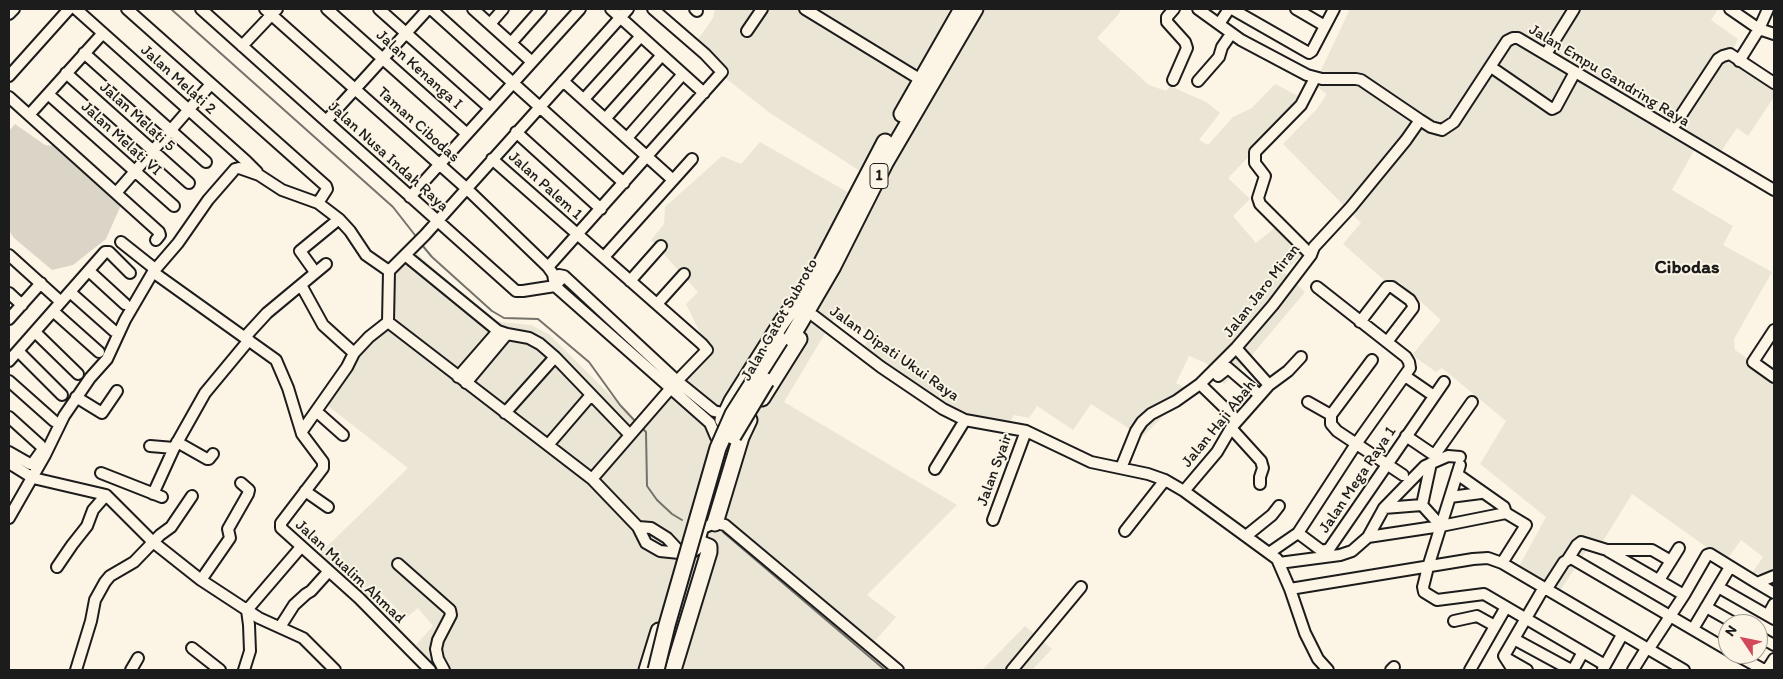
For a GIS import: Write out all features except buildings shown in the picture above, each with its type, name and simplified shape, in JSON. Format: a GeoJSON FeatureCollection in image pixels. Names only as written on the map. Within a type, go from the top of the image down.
{"type":"FeatureCollection","features":[{"type":"Feature","properties":{"kind":"highway","name":"Jalan Gatot Subroto"},"geometry":{"type":"LineString","coordinates":[[814,290],[873,163],[962,9]]}},
{"type":"Feature","properties":{"kind":"highway","name":"Jalan Gatot Subroto"},"geometry":{"type":"LineString","coordinates":[[666,670],[730,441],[736,428],[885,163],[975,9]]}},
{"type":"Feature","properties":{"kind":"highway"},"geometry":{"type":"LineString","coordinates":[[673,670],[686,633],[710,549],[706,531],[748,422],[814,316],[814,290]]}},
{"type":"Feature","properties":{"kind":"highway"},"geometry":{"type":"LineString","coordinates":[[647,670],[716,437],[726,414],[794,305],[814,290]]}},
{"type":"Feature","properties":{"kind":"highway","name":"Jalan Gatot Subroto"},"geometry":{"type":"LineString","coordinates":[[656,670],[718,448],[733,414],[784,343]]}},
{"type":"Feature","properties":{"kind":"highway"},"geometry":{"type":"LineString","coordinates":[[694,512],[696,525],[706,531]]}},
{"type":"Feature","properties":{"kind":"street"},"geometry":{"type":"LineString","coordinates":[[9,14],[14,9]]}},
{"type":"Feature","properties":{"kind":"street"},"geometry":{"type":"LineString","coordinates":[[9,76],[69,9]]}},
{"type":"Feature","properties":{"kind":"street","name":"Jalan Melati 2"},"geometry":{"type":"LineString","coordinates":[[76,9],[246,160],[259,175]]}},
{"type":"Feature","properties":{"kind":"street"},"geometry":{"type":"LineString","coordinates":[[128,9],[327,187],[318,204]]}},
{"type":"Feature","properties":{"kind":"street","name":"Jalan Nusa Indah Raya"},"geometry":{"type":"LineString","coordinates":[[201,9],[516,291],[523,292],[554,286]]}},
{"type":"Feature","properties":{"kind":"street","name":"Jalan Kenanga I"},"geometry":{"type":"LineString","coordinates":[[327,9],[467,134]]}},
{"type":"Feature","properties":{"kind":"street"},"geometry":{"type":"LineString","coordinates":[[379,9],[490,108]]}},
{"type":"Feature","properties":{"kind":"street"},"geometry":{"type":"LineString","coordinates":[[326,121],[430,9],[624,183]]}},
{"type":"Feature","properties":{"kind":"street"},"geometry":{"type":"LineString","coordinates":[[473,9],[532,62]]}},
{"type":"Feature","properties":{"kind":"street"},"geometry":{"type":"LineString","coordinates":[[490,24],[503,9]]}},
{"type":"Feature","properties":{"kind":"street"},"geometry":{"type":"LineString","coordinates":[[510,43],[542,9]]}},
{"type":"Feature","properties":{"kind":"street"},"geometry":{"type":"LineString","coordinates":[[410,197],[580,9]]}},
{"type":"Feature","properties":{"kind":"street"},"geometry":{"type":"LineString","coordinates":[[611,9],[704,94]]}},
{"type":"Feature","properties":{"kind":"street"},"geometry":{"type":"LineString","coordinates":[[388,322],[389,271],[425,235],[436,220],[628,9]]}},
{"type":"Feature","properties":{"kind":"street"},"geometry":{"type":"LineString","coordinates":[[653,9],[722,71],[704,94],[578,235],[551,270],[554,286],[674,384],[714,411],[726,414]]}},
{"type":"Feature","properties":{"kind":"street"},"geometry":{"type":"LineString","coordinates":[[747,31],[762,9]]}},
{"type":"Feature","properties":{"kind":"street"},"geometry":{"type":"LineString","coordinates":[[805,9],[921,80]]}},
{"type":"Feature","properties":{"kind":"street"},"geometry":{"type":"LineString","coordinates":[[1174,9],[1168,14],[1167,22],[1185,42],[1187,48],[1174,80]]}},
{"type":"Feature","properties":{"kind":"street","name":"Jalan Empu Gandring Raya"},"geometry":{"type":"LineString","coordinates":[[1198,9],[1231,34],[1315,78],[1356,78],[1361,80],[1420,120],[1436,129],[1442,130],[1454,122],[1507,41],[1518,38],[1774,190]]}},
{"type":"Feature","properties":{"kind":"street"},"geometry":{"type":"LineString","coordinates":[[1219,24],[1231,9],[1309,53],[1312,51],[1334,9]]}},
{"type":"Feature","properties":{"kind":"street"},"geometry":{"type":"LineString","coordinates":[[1296,9],[1325,26]]}},
{"type":"Feature","properties":{"kind":"street"},"geometry":{"type":"LineString","coordinates":[[1546,54],[1574,9]]}},
{"type":"Feature","properties":{"kind":"street"},"geometry":{"type":"LineString","coordinates":[[1730,9],[1759,29],[1774,34]]}},
{"type":"Feature","properties":{"kind":"street"},"geometry":{"type":"LineString","coordinates":[[1739,61],[1759,29],[1768,9]]}},
{"type":"Feature","properties":{"kind":"street"},"geometry":{"type":"LineString","coordinates":[[242,46],[271,11]]}},
{"type":"Feature","properties":{"kind":"street","name":"Taman Cibodas"},"geometry":{"type":"LineString","coordinates":[[271,11],[466,188],[551,270]]}},
{"type":"Feature","properties":{"kind":"street"},"geometry":{"type":"LineString","coordinates":[[29,115],[103,33]]}},
{"type":"Feature","properties":{"kind":"street"},"geometry":{"type":"LineString","coordinates":[[1198,82],[1218,57],[1231,34]]}},
{"type":"Feature","properties":{"kind":"street"},"geometry":{"type":"LineString","coordinates":[[584,100],[641,36]]}},
{"type":"Feature","properties":{"kind":"street"},"geometry":{"type":"LineString","coordinates":[[84,54],[206,162]]}},
{"type":"Feature","properties":{"kind":"street"},"geometry":{"type":"LineString","coordinates":[[1672,129],[1718,59],[1722,56],[1730,54],[1774,82]]}},
{"type":"Feature","properties":{"kind":"street"},"geometry":{"type":"LineString","coordinates":[[605,119],[662,55]]}},
{"type":"Feature","properties":{"kind":"street"},"geometry":{"type":"LineString","coordinates":[[1491,67],[1552,109],[1556,107],[1575,72]]}},
{"type":"Feature","properties":{"kind":"street","name":"Jalan Melati 5"},"geometry":{"type":"LineString","coordinates":[[66,74],[189,183]]}},
{"type":"Feature","properties":{"kind":"street"},"geometry":{"type":"LineString","coordinates":[[626,138],[683,74]]}},
{"type":"Feature","properties":{"kind":"street"},"geometry":{"type":"LineString","coordinates":[[1311,255],[1260,204],[1258,198],[1265,176],[1255,163],[1255,152],[1301,105],[1315,78]]}},
{"type":"Feature","properties":{"kind":"street"},"geometry":{"type":"LineString","coordinates":[[563,81],[673,180]]}},
{"type":"Feature","properties":{"kind":"street"},"geometry":{"type":"LineString","coordinates":[[116,193],[211,84]]}},
{"type":"Feature","properties":{"kind":"street","name":"Jalan Melati VI"},"geometry":{"type":"LineString","coordinates":[[48,94],[174,206]]}},
{"type":"Feature","properties":{"kind":"street"},"geometry":{"type":"LineString","coordinates":[[9,97],[159,232],[160,235],[156,240]]}},
{"type":"Feature","properties":{"kind":"street","name":"Jalan Jaro Miran"},"geometry":{"type":"LineString","coordinates":[[1121,468],[1136,430],[1142,422],[1150,414],[1202,386],[1273,305],[1311,255],[1314,247],[1351,207],[1420,120]]}},
{"type":"Feature","properties":{"kind":"street"},"geometry":{"type":"LineString","coordinates":[[516,132],[601,209]]}},
{"type":"Feature","properties":{"kind":"street","name":"Jalan Palem 1"},"geometry":{"type":"LineString","coordinates":[[492,159],[707,350],[674,384]]}},
{"type":"Feature","properties":{"kind":"street"},"geometry":{"type":"LineString","coordinates":[[604,257],[692,159]]}},
{"type":"Feature","properties":{"kind":"street"},"geometry":{"type":"LineString","coordinates":[[9,518],[33,478],[59,424],[76,397],[107,359],[125,320],[154,271],[178,243],[208,200],[236,169],[239,168],[259,175],[282,190],[318,204],[350,231],[366,255],[389,271]]}},
{"type":"Feature","properties":{"kind":"street"},"geometry":{"type":"LineString","coordinates":[[316,272],[300,251],[338,219]]}},
{"type":"Feature","properties":{"kind":"street","name":"Jalan Mualim Ahmad"},"geometry":{"type":"LineString","coordinates":[[121,242],[154,271],[276,360],[288,388],[305,440],[324,465],[280,526],[301,548],[371,610],[430,670]]}},
{"type":"Feature","properties":{"kind":"street"},"geometry":{"type":"LineString","coordinates":[[630,281],[661,246]]}},
{"type":"Feature","properties":{"kind":"street"},"geometry":{"type":"LineString","coordinates":[[9,361],[107,251],[130,273]]}},
{"type":"Feature","properties":{"kind":"street"},"geometry":{"type":"LineString","coordinates":[[9,255],[61,302]]}},
{"type":"Feature","properties":{"kind":"street"},"geometry":{"type":"LineString","coordinates":[[404,255],[502,333],[535,340],[555,357],[591,395],[632,433]]}},
{"type":"Feature","properties":{"kind":"street"},"geometry":{"type":"LineString","coordinates":[[101,473],[158,495],[175,445],[204,393],[267,313],[326,264]]}},
{"type":"Feature","properties":{"kind":"street"},"geometry":{"type":"LineString","coordinates":[[551,270],[564,276],[674,384],[710,423],[716,437]]}},
{"type":"Feature","properties":{"kind":"street"},"geometry":{"type":"LineString","coordinates":[[89,271],[125,304]]}},
{"type":"Feature","properties":{"kind":"street"},"geometry":{"type":"LineString","coordinates":[[656,304],[684,274]]}},
{"type":"Feature","properties":{"kind":"street"},"geometry":{"type":"LineString","coordinates":[[554,286],[564,276]]}},
{"type":"Feature","properties":{"kind":"street"},"geometry":{"type":"LineString","coordinates":[[9,319],[41,284]]}},
{"type":"Feature","properties":{"kind":"street"},"geometry":{"type":"LineString","coordinates":[[301,285],[323,325],[354,353]]}},
{"type":"Feature","properties":{"kind":"street"},"geometry":{"type":"LineString","coordinates":[[1360,322],[1387,286],[1392,287],[1410,300],[1413,308],[1387,342]]}},
{"type":"Feature","properties":{"kind":"street"},"geometry":{"type":"LineString","coordinates":[[1269,553],[1298,533],[1356,444],[1410,368],[1406,357],[1317,287]]}},
{"type":"Feature","properties":{"kind":"street"},"geometry":{"type":"LineString","coordinates":[[70,292],[114,331]]}},
{"type":"Feature","properties":{"kind":"street"},"geometry":{"type":"LineString","coordinates":[[9,293],[22,305]]}},
{"type":"Feature","properties":{"kind":"street"},"geometry":{"type":"LineString","coordinates":[[53,311],[99,352]]}},
{"type":"Feature","properties":{"kind":"street","name":"Jalan Dipati Ukui Raya"},"geometry":{"type":"LineString","coordinates":[[814,316],[922,396],[966,420],[1026,431],[1091,462],[1148,474],[1165,480],[1184,491],[1269,553],[1279,563],[1305,633],[1324,669]]}},
{"type":"Feature","properties":{"kind":"street"},"geometry":{"type":"LineString","coordinates":[[302,431],[347,367],[354,353],[369,337],[388,322]]}},
{"type":"Feature","properties":{"kind":"street"},"geometry":{"type":"LineString","coordinates":[[388,322],[592,479],[638,527],[646,542],[660,551],[689,554],[694,551],[706,531],[724,525],[898,670]]}},
{"type":"Feature","properties":{"kind":"street"},"geometry":{"type":"LineString","coordinates":[[1774,330],[1753,362],[1774,377]]}},
{"type":"Feature","properties":{"kind":"street"},"geometry":{"type":"LineString","coordinates":[[35,332],[78,374]]}},
{"type":"Feature","properties":{"kind":"street"},"geometry":{"type":"LineString","coordinates":[[462,380],[502,333]]}},
{"type":"Feature","properties":{"kind":"street"},"geometry":{"type":"LineString","coordinates":[[1236,348],[1269,384]]}},
{"type":"Feature","properties":{"kind":"street"},"geometry":{"type":"LineString","coordinates":[[18,351],[62,396]]}},
{"type":"Feature","properties":{"kind":"street"},"geometry":{"type":"LineString","coordinates":[[505,413],[555,357]]}},
{"type":"Feature","properties":{"kind":"street","name":"Jalan Haji Abah"},"geometry":{"type":"LineString","coordinates":[[1184,491],[1216,452],[1231,428],[1269,384],[1288,371],[1301,357]]}},
{"type":"Feature","properties":{"kind":"street"},"geometry":{"type":"LineString","coordinates":[[1372,360],[1331,415],[1331,424],[1333,428],[1403,475]]}},
{"type":"Feature","properties":{"kind":"street"},"geometry":{"type":"LineString","coordinates":[[1233,416],[1202,386],[1228,368],[1256,392]]}},
{"type":"Feature","properties":{"kind":"street"},"geometry":{"type":"LineString","coordinates":[[1405,376],[1434,396]]}},
{"type":"Feature","properties":{"kind":"street"},"geometry":{"type":"LineString","coordinates":[[9,382],[54,421]]}},
{"type":"Feature","properties":{"kind":"street","name":"Jalan Mega Raya 1"},"geometry":{"type":"LineString","coordinates":[[1298,533],[1322,551],[1329,549],[1444,382]]}},
{"type":"Feature","properties":{"kind":"street"},"geometry":{"type":"LineString","coordinates":[[592,479],[674,384]]}},
{"type":"Feature","properties":{"kind":"street"},"geometry":{"type":"LineString","coordinates":[[76,397],[102,413],[117,391]]}},
{"type":"Feature","properties":{"kind":"street"},"geometry":{"type":"LineString","coordinates":[[548,445],[591,395]]}},
{"type":"Feature","properties":{"kind":"street"},"geometry":{"type":"LineString","coordinates":[[1308,402],[1331,415]]}},
{"type":"Feature","properties":{"kind":"street"},"geometry":{"type":"LineString","coordinates":[[1406,436],[1431,453],[1436,453],[1472,402]]}},
{"type":"Feature","properties":{"kind":"street"},"geometry":{"type":"LineString","coordinates":[[316,411],[343,435]]}},
{"type":"Feature","properties":{"kind":"street"},"geometry":{"type":"LineString","coordinates":[[9,417],[43,449],[33,464],[9,452]]}},
{"type":"Feature","properties":{"kind":"street"},"geometry":{"type":"LineString","coordinates":[[935,470],[966,420]]}},
{"type":"Feature","properties":{"kind":"street"},"geometry":{"type":"LineString","coordinates":[[1231,428],[1261,461],[1263,468],[1260,484]]}},
{"type":"Feature","properties":{"kind":"street","name":"Jalan Syair"},"geometry":{"type":"LineString","coordinates":[[993,520],[1026,431]]}},
{"type":"Feature","properties":{"kind":"street"},"geometry":{"type":"LineString","coordinates":[[150,446],[175,445],[207,459],[213,454]]}},
{"type":"Feature","properties":{"kind":"street"},"geometry":{"type":"LineString","coordinates":[[1279,563],[1346,553],[1357,548],[1368,537],[1384,508],[1425,466],[1448,456],[1459,465],[1482,493],[1504,507],[1506,513],[1526,525],[1502,564]]}},
{"type":"Feature","properties":{"kind":"street"},"geometry":{"type":"LineString","coordinates":[[9,463],[33,478],[106,495],[153,542],[201,580],[247,610],[303,638],[335,670]]}},
{"type":"Feature","properties":{"kind":"street"},"geometry":{"type":"LineString","coordinates":[[1422,505],[1431,463]]}},
{"type":"Feature","properties":{"kind":"street"},"geometry":{"type":"LineString","coordinates":[[1459,465],[1423,589],[1438,600],[1481,593],[1583,652],[1604,667],[1622,635]]}},
{"type":"Feature","properties":{"kind":"street"},"geometry":{"type":"LineString","coordinates":[[1125,531],[1165,480]]}},
{"type":"Feature","properties":{"kind":"street"},"geometry":{"type":"LineString","coordinates":[[201,580],[230,537],[228,529],[248,494],[248,489],[241,483]]}},
{"type":"Feature","properties":{"kind":"street"},"geometry":{"type":"LineString","coordinates":[[305,491],[328,507]]}},
{"type":"Feature","properties":{"kind":"street"},"geometry":{"type":"LineString","coordinates":[[1450,497],[1482,493]]}},
{"type":"Feature","properties":{"kind":"street"},"geometry":{"type":"LineString","coordinates":[[57,566],[87,526],[92,510],[106,495]]}},
{"type":"Feature","properties":{"kind":"street"},"geometry":{"type":"LineString","coordinates":[[76,670],[92,621],[96,600],[105,582],[110,576],[134,562],[160,535],[172,526],[192,496]]}},
{"type":"Feature","properties":{"kind":"street"},"geometry":{"type":"LineString","coordinates":[[1384,508],[1422,505]]}},
{"type":"Feature","properties":{"kind":"street"},"geometry":{"type":"LineString","coordinates":[[1422,505],[1441,526]]}},
{"type":"Feature","properties":{"kind":"street"},"geometry":{"type":"LineString","coordinates":[[1246,536],[1279,506]]}},
{"type":"Feature","properties":{"kind":"street"},"geometry":{"type":"LineString","coordinates":[[1368,537],[1441,526],[1506,513]]}},
{"type":"Feature","properties":{"kind":"street"},"geometry":{"type":"LineString","coordinates":[[638,527],[651,528],[668,538],[682,553]]}},
{"type":"Feature","properties":{"kind":"street"},"geometry":{"type":"LineString","coordinates":[[1505,659],[1514,639],[1544,589],[1568,559],[1576,545],[1581,542],[1607,550],[1684,594]]}},
{"type":"Feature","properties":{"kind":"street"},"geometry":{"type":"LineString","coordinates":[[244,670],[250,651],[247,610],[301,548]]}},
{"type":"Feature","properties":{"kind":"street"},"geometry":{"type":"LineString","coordinates":[[1659,580],[1679,548]]}},
{"type":"Feature","properties":{"kind":"street"},"geometry":{"type":"LineString","coordinates":[[1607,550],[1652,550],[1671,561]]}},
{"type":"Feature","properties":{"kind":"street"},"geometry":{"type":"LineString","coordinates":[[1633,670],[1671,616],[1708,554],[1774,593]]}},
{"type":"Feature","properties":{"kind":"street"},"geometry":{"type":"LineString","coordinates":[[1290,589],[1482,558],[1495,560],[1684,670]]}},
{"type":"Feature","properties":{"kind":"street"},"geometry":{"type":"LineString","coordinates":[[1568,559],[1573,559],[1718,644]]}},
{"type":"Feature","properties":{"kind":"street"},"geometry":{"type":"LineString","coordinates":[[398,564],[450,610],[451,615],[438,640],[436,649],[438,659],[444,670]]}},
{"type":"Feature","properties":{"kind":"street"},"geometry":{"type":"LineString","coordinates":[[1693,628],[1730,567]]}},
{"type":"Feature","properties":{"kind":"street"},"geometry":{"type":"LineString","coordinates":[[280,627],[294,605],[311,591],[329,571]]}},
{"type":"Feature","properties":{"kind":"street"},"geometry":{"type":"LineString","coordinates":[[1757,583],[1774,576]]}},
{"type":"Feature","properties":{"kind":"street"},"geometry":{"type":"LineString","coordinates":[[1012,670],[1081,587]]}},
{"type":"Feature","properties":{"kind":"street"},"geometry":{"type":"LineString","coordinates":[[1718,587],[1771,617],[1774,604]]}},
{"type":"Feature","properties":{"kind":"street"},"geometry":{"type":"LineString","coordinates":[[1470,670],[1506,607]]}},
{"type":"Feature","properties":{"kind":"street"},"geometry":{"type":"LineString","coordinates":[[1706,607],[1718,614]]}},
{"type":"Feature","properties":{"kind":"street"},"geometry":{"type":"LineString","coordinates":[[1454,621],[1478,616],[1495,626]]}},
{"type":"Feature","properties":{"kind":"street"},"geometry":{"type":"LineString","coordinates":[[1514,639],[1572,670],[1583,652]]}},
{"type":"Feature","properties":{"kind":"street"},"geometry":{"type":"LineString","coordinates":[[192,648],[220,670]]}},
{"type":"Feature","properties":{"kind":"street"},"geometry":{"type":"LineString","coordinates":[[130,670],[138,658]]}},
{"type":"Feature","properties":{"kind":"street"},"geometry":{"type":"LineString","coordinates":[[1755,664],[1766,670],[1774,658]]}},
{"type":"Feature","properties":{"kind":"street"},"geometry":{"type":"LineString","coordinates":[[1505,659],[1513,670]]}},
{"type":"Feature","properties":{"kind":"street"},"geometry":{"type":"LineString","coordinates":[[1505,659],[1526,670]]}},
{"type":"Feature","properties":{"kind":"shaded area"},"geometry":{"type":"Polygon","coordinates":[[[715,9],[1121,9],[1118,15],[1097,38],[1149,85],[1166,91],[1170,86],[1206,102],[1220,113],[1199,140],[1208,145],[1233,117],[1252,108],[1275,84],[1300,97],[1285,119],[1228,178],[1250,199],[1233,216],[1256,243],[1282,222],[1309,248],[1284,272],[1305,292],[1247,361],[1224,384],[1206,363],[1189,356],[1176,383],[1193,392],[1168,412],[1142,437],[1091,404],[1073,430],[1037,406],[1029,418],[1014,415],[1004,434],[973,429],[944,415],[859,354],[872,335],[839,310],[784,402],[957,505],[867,595],[896,617],[873,643],[907,670],[438,670],[416,645],[433,626],[418,608],[406,618],[382,594],[370,604],[316,557],[408,468],[328,406],[360,352],[379,338],[385,323],[386,274],[411,248],[492,321],[531,325],[550,335],[639,424],[709,351],[686,304],[698,292],[651,240],[664,224],[665,207],[722,156],[741,164],[760,142],[851,194],[863,173],[770,113],[724,77],[694,45],[713,18],[715,9]]]}},
{"type":"Feature","properties":{"kind":"shaded area"},"geometry":{"type":"Polygon","coordinates":[[[1350,9],[1718,9],[1711,20],[1738,39],[1730,56],[1774,85],[1774,97],[1748,136],[1737,128],[1715,160],[1695,149],[1672,190],[1733,226],[1723,245],[1772,272],[1734,339],[1735,350],[1774,376],[1774,573],[1769,575],[1752,573],[1763,557],[1741,540],[1726,561],[1632,494],[1597,551],[1588,548],[1558,594],[1517,570],[1546,517],[1480,464],[1506,421],[1442,368],[1436,372],[1412,355],[1441,320],[1399,282],[1392,287],[1343,244],[1361,223],[1283,144],[1316,110],[1327,94],[1314,85],[1350,9]]]}},
{"type":"Feature","properties":{"kind":"shaded area"},"geometry":{"type":"Polygon","coordinates":[[[15,124],[45,145],[55,146],[121,205],[106,239],[73,265],[52,270],[14,238],[9,231],[9,131],[15,124]]]}},
{"type":"Feature","properties":{"kind":"shaded area"},"geometry":{"type":"Polygon","coordinates":[[[1025,626],[1052,649],[1032,670],[982,670],[1025,626]]]}},
{"type":"Feature","properties":{"kind":"waterway"},"geometry":{"type":"LineString","coordinates":[[171,9],[393,207],[418,239]]}},
{"type":"Feature","properties":{"kind":"waterway"},"geometry":{"type":"LineString","coordinates":[[422,245],[432,257],[492,311],[504,318],[538,319],[589,362],[620,405],[636,422]]}},
{"type":"Feature","properties":{"kind":"waterway"},"geometry":{"type":"LineString","coordinates":[[641,427],[646,432],[647,486],[657,500],[672,514],[682,520]]}},
{"type":"Feature","properties":{"kind":"waterway"},"geometry":{"type":"LineString","coordinates":[[723,532],[885,670]]}},
{"type":"Feature","properties":{"kind":"district","name":"Cibodas"},"geometry":{"type":"Point","coordinates":[1687,268]}}]}
